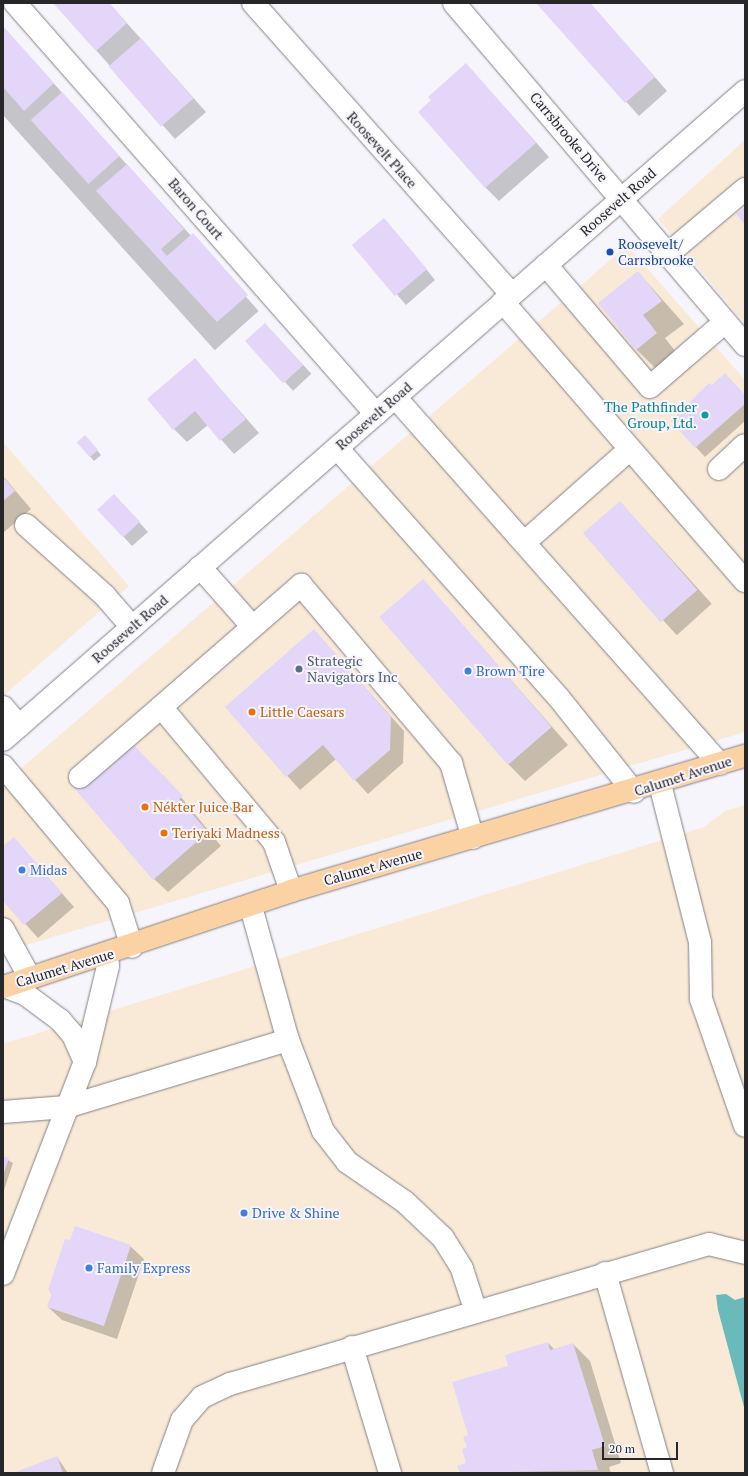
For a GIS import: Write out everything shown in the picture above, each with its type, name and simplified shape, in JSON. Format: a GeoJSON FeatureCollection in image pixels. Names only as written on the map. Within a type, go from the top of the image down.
{"type":"FeatureCollection","features":[{"type":"Feature","properties":{"kind":"main road","name":"Calumet Avenue"},"geometry":{"type":"LineString","coordinates":[[3,987],[132,947],[251,907],[292,891],[634,792],[745,756]]}},
{"type":"Feature","properties":{"kind":"street","name":"Baron Court"},"geometry":{"type":"LineString","coordinates":[[15,3],[376,414]]}},
{"type":"Feature","properties":{"kind":"street","name":"Roosevelt Place"},"geometry":{"type":"LineString","coordinates":[[253,3],[508,299],[630,449],[745,581]]}},
{"type":"Feature","properties":{"kind":"street","name":"Carrsbrooke Drive"},"geometry":{"type":"LineString","coordinates":[[454,3],[745,345]]}},
{"type":"Feature","properties":{"kind":"street","name":"Roosevelt Road"},"geometry":{"type":"LineString","coordinates":[[3,740],[745,91]]}},
{"type":"Feature","properties":{"kind":"street"},"geometry":{"type":"LineString","coordinates":[[668,254],[745,189]]}},
{"type":"Feature","properties":{"kind":"street"},"geometry":{"type":"LineString","coordinates":[[546,265],[650,387],[726,322]]}},
{"type":"Feature","properties":{"kind":"street"},"geometry":{"type":"LineString","coordinates":[[395,397],[720,764]]}},
{"type":"Feature","properties":{"kind":"street"},"geometry":{"type":"LineString","coordinates":[[719,469],[745,446]]}},
{"type":"Feature","properties":{"kind":"street"},"geometry":{"type":"LineString","coordinates":[[337,448],[559,698],[634,792]]}},
{"type":"Feature","properties":{"kind":"street"},"geometry":{"type":"LineString","coordinates":[[525,542],[630,449]]}},
{"type":"Feature","properties":{"kind":"street"},"geometry":{"type":"LineString","coordinates":[[26,524],[105,596],[132,627]]}},
{"type":"Feature","properties":{"kind":"street"},"geometry":{"type":"LineString","coordinates":[[200,567],[252,626]]}},
{"type":"Feature","properties":{"kind":"street"},"geometry":{"type":"LineString","coordinates":[[80,777],[252,626],[301,586],[451,763],[473,838]]}},
{"type":"Feature","properties":{"kind":"street"},"geometry":{"type":"LineString","coordinates":[[3,707],[19,726]]}},
{"type":"Feature","properties":{"kind":"street"},"geometry":{"type":"LineString","coordinates":[[161,707],[274,842],[292,891]]}},
{"type":"Feature","properties":{"kind":"street"},"geometry":{"type":"LineString","coordinates":[[3,766],[118,903],[132,947]]}},
{"type":"Feature","properties":{"kind":"street"},"geometry":{"type":"LineString","coordinates":[[660,784],[700,942],[702,999],[745,1126]]}},
{"type":"Feature","properties":{"kind":"street"},"geometry":{"type":"LineString","coordinates":[[251,907],[288,1040],[323,1131],[347,1162],[405,1202],[443,1238],[462,1269],[476,1312]]}},
{"type":"Feature","properties":{"kind":"street"},"geometry":{"type":"LineString","coordinates":[[3,929],[30,978]]}},
{"type":"Feature","properties":{"kind":"street"},"geometry":{"type":"LineString","coordinates":[[3,1274],[66,1107],[85,1062],[108,966],[107,954]]}},
{"type":"Feature","properties":{"kind":"street"},"geometry":{"type":"LineString","coordinates":[[3,987],[25,994],[60,1020],[73,1035],[85,1062]]}},
{"type":"Feature","properties":{"kind":"street"},"geometry":{"type":"LineString","coordinates":[[3,1112],[66,1107],[288,1040]]}},
{"type":"Feature","properties":{"kind":"street"},"geometry":{"type":"LineString","coordinates":[[163,1473],[174,1434],[202,1397],[230,1384],[605,1273],[709,1244],[745,1253]]}},
{"type":"Feature","properties":{"kind":"street"},"geometry":{"type":"LineString","coordinates":[[605,1273],[662,1473]]}},
{"type":"Feature","properties":{"kind":"street"},"geometry":{"type":"LineString","coordinates":[[352,1347],[390,1473]]}},
{"type":"Feature","properties":{"kind":"shaded area"},"geometry":{"type":"Polygon","coordinates":[[[745,140],[745,324],[658,219],[745,140]]]}},
{"type":"Feature","properties":{"kind":"shaded area"},"geometry":{"type":"Polygon","coordinates":[[[623,249],[630,249],[745,380],[745,732],[3,952],[3,784],[623,249]]]}},
{"type":"Feature","properties":{"kind":"shaded area"},"geometry":{"type":"Polygon","coordinates":[[[3,442],[129,586],[3,696],[3,442]]]}},
{"type":"Feature","properties":{"kind":"shaded area"},"geometry":{"type":"Polygon","coordinates":[[[745,805],[745,1473],[3,1473],[3,1044],[704,827],[725,811],[745,805]]]}},
{"type":"Feature","properties":{"kind":"water"},"geometry":{"type":"Polygon","coordinates":[[[726,1294],[735,1300],[745,1297],[745,1411],[718,1310],[716,1295],[726,1294]]]}},
{"type":"Feature","properties":{"kind":"building"},"geometry":{"type":"Polygon","coordinates":[[[53,3],[109,3],[127,23],[96,51],[53,3]]]}},
{"type":"Feature","properties":{"kind":"building"},"geometry":{"type":"Polygon","coordinates":[[[536,3],[590,3],[655,77],[625,103],[536,3]]]}},
{"type":"Feature","properties":{"kind":"building"},"geometry":{"type":"Polygon","coordinates":[[[3,26],[54,83],[24,111],[3,87],[3,26]]]}},
{"type":"Feature","properties":{"kind":"building"},"geometry":{"type":"Polygon","coordinates":[[[141,38],[193,98],[161,127],[109,66],[141,38]]]}},
{"type":"Feature","properties":{"kind":"building"},"geometry":{"type":"Polygon","coordinates":[[[466,63],[536,143],[485,188],[418,112],[431,100],[428,97],[466,63]]]}},
{"type":"Feature","properties":{"kind":"building"},"geometry":{"type":"Polygon","coordinates":[[[62,92],[120,156],[88,184],[31,120],[62,92]]]}},
{"type":"Feature","properties":{"kind":"building"},"geometry":{"type":"Polygon","coordinates":[[[127,164],[184,229],[161,249],[167,256],[193,233],[248,295],[217,322],[96,191],[127,164]]]}},
{"type":"Feature","properties":{"kind":"building"},"geometry":{"type":"Polygon","coordinates":[[[745,207],[745,225],[736,214],[745,207]]]}},
{"type":"Feature","properties":{"kind":"building"},"geometry":{"type":"Polygon","coordinates":[[[384,218],[427,269],[395,296],[352,245],[384,218]]]}},
{"type":"Feature","properties":{"kind":"building"},"geometry":{"type":"Polygon","coordinates":[[[638,271],[662,301],[643,315],[657,333],[636,350],[598,303],[638,271]]]}},
{"type":"Feature","properties":{"kind":"building"},"geometry":{"type":"Polygon","coordinates":[[[265,323],[303,365],[283,383],[245,341],[265,323]]]}},
{"type":"Feature","properties":{"kind":"building"},"geometry":{"type":"Polygon","coordinates":[[[195,358],[246,419],[220,441],[195,411],[173,430],[147,399],[195,358]]]}},
{"type":"Feature","properties":{"kind":"building","name":"The Pathfinder Group, Ltd."},"geometry":{"type":"Polygon","coordinates":[[[725,373],[745,395],[745,404],[695,448],[671,421],[709,383],[712,385],[725,373]]]}},
{"type":"Feature","properties":{"kind":"building"},"geometry":{"type":"Polygon","coordinates":[[[85,435],[98,450],[90,457],[77,442],[85,435]]]}},
{"type":"Feature","properties":{"kind":"building"},"geometry":{"type":"Polygon","coordinates":[[[3,477],[15,491],[3,501],[3,477]]]}},
{"type":"Feature","properties":{"kind":"building"},"geometry":{"type":"Polygon","coordinates":[[[114,494],[140,522],[123,537],[97,510],[114,494]]]}},
{"type":"Feature","properties":{"kind":"building"},"geometry":{"type":"Polygon","coordinates":[[[620,501],[697,590],[660,622],[583,533],[620,501]]]}},
{"type":"Feature","properties":{"kind":"building"},"geometry":{"type":"Polygon","coordinates":[[[423,579],[552,727],[508,765],[379,617],[423,579]]]}},
{"type":"Feature","properties":{"kind":"building"},"geometry":{"type":"Polygon","coordinates":[[[314,629],[391,717],[390,750],[354,781],[323,745],[286,777],[225,707],[314,629]]]}},
{"type":"Feature","properties":{"kind":"building"},"geometry":{"type":"Polygon","coordinates":[[[130,741],[183,796],[179,799],[208,832],[153,880],[75,789],[130,741]]]}},
{"type":"Feature","properties":{"kind":"building","name":"Midas"},"geometry":{"type":"Polygon","coordinates":[[[14,837],[62,893],[24,925],[3,901],[3,846],[14,837]]]}},
{"type":"Feature","properties":{"kind":"building"},"geometry":{"type":"Polygon","coordinates":[[[3,1156],[9,1158],[3,1175],[3,1156]]]}},
{"type":"Feature","properties":{"kind":"building","name":"Family Express"},"geometry":{"type":"Polygon","coordinates":[[[75,1226],[131,1245],[104,1326],[47,1307],[52,1293],[48,1290],[65,1239],[70,1240],[75,1226]]]}},
{"type":"Feature","properties":{"kind":"building"},"geometry":{"type":"Polygon","coordinates":[[[548,1342],[550,1350],[573,1343],[605,1446],[592,1450],[598,1470],[460,1473],[457,1466],[466,1463],[462,1449],[467,1447],[463,1437],[468,1435],[452,1382],[508,1366],[505,1355],[548,1342]]]}},
{"type":"Feature","properties":{"kind":"building"},"geometry":{"type":"Polygon","coordinates":[[[57,1456],[63,1473],[13,1473],[57,1456]]]}},
{"type":"Feature","properties":{"kind":"place","name":"Roosevelt/ Carrsbrooke"},"geometry":{"type":"Point","coordinates":[610,252]}},
{"type":"Feature","properties":{"kind":"place","name":"The Pathfinder Group, Ltd."},"geometry":{"type":"Point","coordinates":[705,415]}},
{"type":"Feature","properties":{"kind":"place","name":"Strategic Navigators Inc"},"geometry":{"type":"Point","coordinates":[299,669]}},
{"type":"Feature","properties":{"kind":"place","name":"Brown Tire"},"geometry":{"type":"Point","coordinates":[468,671]}},
{"type":"Feature","properties":{"kind":"place","name":"Little Caesars"},"geometry":{"type":"Point","coordinates":[252,712]}},
{"type":"Feature","properties":{"kind":"place","name":"Nékter Juice Bar"},"geometry":{"type":"Point","coordinates":[145,807]}},
{"type":"Feature","properties":{"kind":"place","name":"Teriyaki Madness"},"geometry":{"type":"Point","coordinates":[164,833]}},
{"type":"Feature","properties":{"kind":"place","name":"Midas"},"geometry":{"type":"Point","coordinates":[22,870]}},
{"type":"Feature","properties":{"kind":"place","name":"Drive & Shine"},"geometry":{"type":"Point","coordinates":[244,1213]}},
{"type":"Feature","properties":{"kind":"place","name":"Family Express"},"geometry":{"type":"Point","coordinates":[89,1268]}}]}
